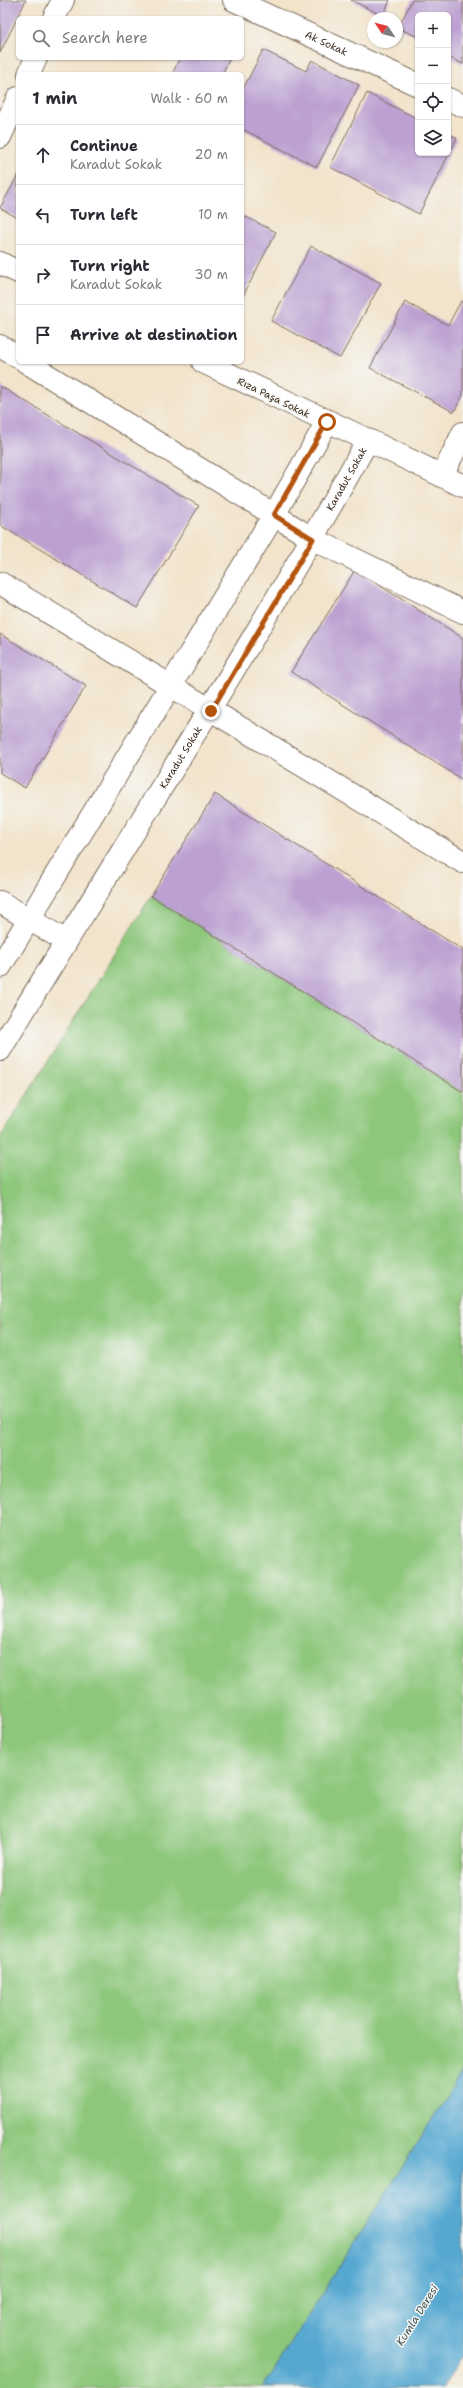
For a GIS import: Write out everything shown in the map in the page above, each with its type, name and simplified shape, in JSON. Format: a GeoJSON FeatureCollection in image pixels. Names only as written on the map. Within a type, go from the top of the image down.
{"type":"FeatureCollection","features":[{"type":"Feature","properties":{"kind":"street"},"geometry":{"type":"LineString","coordinates":[[55,16],[62,0]]}},
{"type":"Feature","properties":{"kind":"street","name":"Ak Sokak"},"geometry":{"type":"LineString","coordinates":[[234,0],[416,84]]}},
{"type":"Feature","properties":{"kind":"street"},"geometry":{"type":"LineString","coordinates":[[30,72],[35,60]]}},
{"type":"Feature","properties":{"kind":"street"},"geometry":{"type":"LineString","coordinates":[[451,100],[463,106]]}},
{"type":"Feature","properties":{"kind":"street"},"geometry":{"type":"LineString","coordinates":[[0,138],[16,102]]}},
{"type":"Feature","properties":{"kind":"street"},"geometry":{"type":"LineString","coordinates":[[0,263],[16,271]]}},
{"type":"Feature","properties":{"kind":"street"},"geometry":{"type":"LineString","coordinates":[[0,346],[16,356]]}},
{"type":"Feature","properties":{"kind":"street"},"geometry":{"type":"LineString","coordinates":[[29,364],[313,539],[463,612]]}},
{"type":"Feature","properties":{"kind":"street","name":"Rıza Paşa Sokak"},"geometry":{"type":"LineString","coordinates":[[207,364],[463,486]]}},
{"type":"Feature","properties":{"kind":"street"},"geometry":{"type":"LineString","coordinates":[[0,967],[171,687],[274,515],[327,422]]}},
{"type":"Feature","properties":{"kind":"street"},"geometry":{"type":"LineString","coordinates":[[442,476],[463,433]]}},
{"type":"Feature","properties":{"kind":"street","name":"Karadut Sokak"},"geometry":{"type":"LineString","coordinates":[[0,1050],[66,941],[211,711],[313,539],[368,440]]}},
{"type":"Feature","properties":{"kind":"street"},"geometry":{"type":"LineString","coordinates":[[0,583],[463,862]]}},
{"type":"Feature","properties":{"kind":"street"},"geometry":{"type":"LineString","coordinates":[[0,902],[66,941]]}},
{"type":"Feature","properties":{"kind":"green space"},"geometry":{"type":"Polygon","coordinates":[[[151,896],[463,1092],[463,2070],[263,2388],[0,2388],[0,1138],[151,896]]]}},
{"type":"Feature","properties":{"kind":"water","name":"Kumla Deresi"},"geometry":{"type":"Polygon","coordinates":[[[463,2070],[463,2355],[442,2388],[263,2388],[463,2070]]]}},
{"type":"Feature","properties":{"kind":"building"},"geometry":{"type":"Polygon","coordinates":[[[0,0],[26,0],[18,16],[16,16],[16,20],[0,53],[0,0]]]}},
{"type":"Feature","properties":{"kind":"building"},"geometry":{"type":"Polygon","coordinates":[[[351,0],[390,0],[385,12],[375,12],[351,0]]]}},
{"type":"Feature","properties":{"kind":"building"},"geometry":{"type":"Polygon","coordinates":[[[412,0],[463,0],[463,64],[451,58],[451,12],[415,12],[415,36],[403,30],[403,18],[412,0]]]}},
{"type":"Feature","properties":{"kind":"building"},"geometry":{"type":"Polygon","coordinates":[[[263,50],[306,71],[312,60],[359,85],[317,167],[244,130],[244,87],[263,50]]]}},
{"type":"Feature","properties":{"kind":"building"},"geometry":{"type":"Polygon","coordinates":[[[179,60],[229,60],[223,72],[173,72],[179,60]]]}},
{"type":"Feature","properties":{"kind":"building"},"geometry":{"type":"Polygon","coordinates":[[[367,93],[415,117],[415,156],[448,156],[419,214],[330,167],[367,93]]]}},
{"type":"Feature","properties":{"kind":"building"},"geometry":{"type":"Polygon","coordinates":[[[451,135],[457,138],[451,150],[451,135]]]}},
{"type":"Feature","properties":{"kind":"building"},"geometry":{"type":"Polygon","coordinates":[[[16,179],[16,217],[0,208],[16,179]]]}},
{"type":"Feature","properties":{"kind":"building"},"geometry":{"type":"Polygon","coordinates":[[[244,216],[276,232],[244,294],[244,216]]]}},
{"type":"Feature","properties":{"kind":"building"},"geometry":{"type":"Polygon","coordinates":[[[311,246],[381,283],[340,358],[271,321],[311,246]]]}},
{"type":"Feature","properties":{"kind":"building"},"geometry":{"type":"Polygon","coordinates":[[[461,301],[463,302],[463,395],[454,412],[370,368],[405,302],[448,325],[461,301]]]}},
{"type":"Feature","properties":{"kind":"building"},"geometry":{"type":"Polygon","coordinates":[[[0,386],[199,506],[137,608],[0,525],[0,386]]]}},
{"type":"Feature","properties":{"kind":"building"},"geometry":{"type":"Polygon","coordinates":[[[355,570],[463,638],[463,780],[291,672],[355,570]]]}},
{"type":"Feature","properties":{"kind":"building"},"geometry":{"type":"Polygon","coordinates":[[[0,634],[86,686],[25,788],[0,773],[0,634]]]}},
{"type":"Feature","properties":{"kind":"building"},"geometry":{"type":"Polygon","coordinates":[[[215,794],[463,950],[463,1092],[151,896],[215,794]]]}},
{"type":"Feature","properties":{"kind":"route"},"geometry":{"type":"LineString","coordinates":[[211,711],[313,539],[274,515],[327,422]]}}]}
